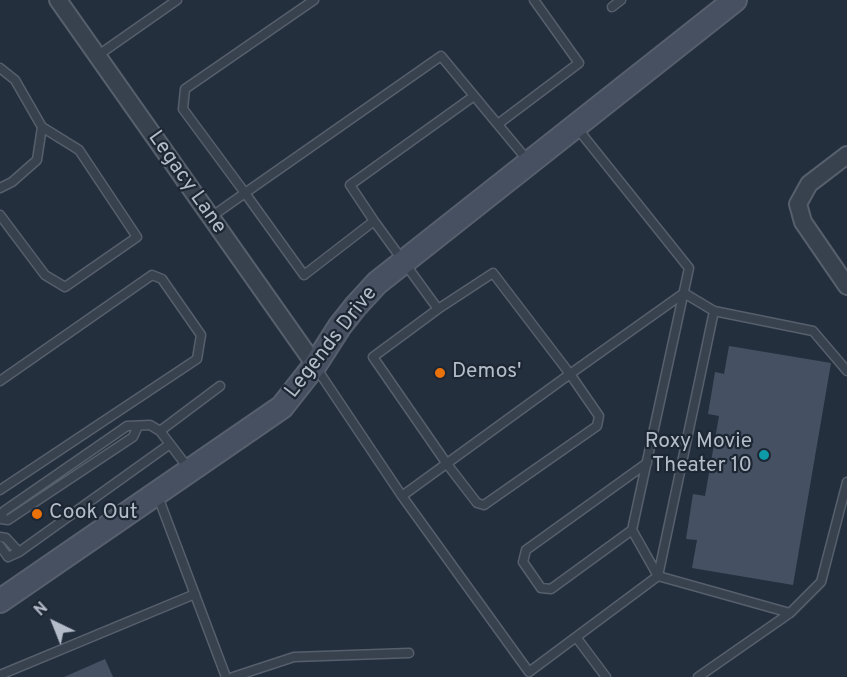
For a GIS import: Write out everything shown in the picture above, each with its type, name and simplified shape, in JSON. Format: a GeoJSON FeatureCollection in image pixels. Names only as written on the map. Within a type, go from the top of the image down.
{"type":"FeatureCollection","features":[{"type":"Feature","properties":{"kind":"street","name":"Legacy Lane"},"geometry":{"type":"LineString","coordinates":[[58,0],[315,365]]}},
{"type":"Feature","properties":{"kind":"street","name":"Legends Drive"},"geometry":{"type":"LineString","coordinates":[[0,601],[282,407],[315,365],[339,326],[377,283],[576,126],[728,2]]}},
{"type":"Feature","properties":{"kind":"street"},"geometry":{"type":"LineString","coordinates":[[847,155],[809,184],[798,204],[803,222],[847,286]]}},
{"type":"Feature","properties":{"kind":"lane"},"geometry":{"type":"LineString","coordinates":[[97,56],[177,0]]}},
{"type":"Feature","properties":{"kind":"lane"},"geometry":{"type":"LineString","coordinates":[[314,0],[185,89],[183,109],[304,275],[374,221]]}},
{"type":"Feature","properties":{"kind":"lane"},"geometry":{"type":"LineString","coordinates":[[498,124],[579,63],[534,0]]}},
{"type":"Feature","properties":{"kind":"lane"},"geometry":{"type":"LineString","coordinates":[[612,7],[621,0]]}},
{"type":"Feature","properties":{"kind":"lane"},"geometry":{"type":"LineString","coordinates":[[211,217],[441,56],[530,162]]}},
{"type":"Feature","properties":{"kind":"lane"},"geometry":{"type":"LineString","coordinates":[[0,68],[15,80],[42,127],[79,150],[137,237],[65,287],[45,275],[0,214]]}},
{"type":"Feature","properties":{"kind":"lane"},"geometry":{"type":"LineString","coordinates":[[438,309],[350,185],[474,96]]}},
{"type":"Feature","properties":{"kind":"lane"},"geometry":{"type":"LineString","coordinates":[[576,126],[689,268],[632,530],[657,576],[790,613]]}},
{"type":"Feature","properties":{"kind":"lane"},"geometry":{"type":"LineString","coordinates":[[0,188],[12,182],[36,160],[42,127]]}},
{"type":"Feature","properties":{"kind":"lane"},"geometry":{"type":"LineString","coordinates":[[493,273],[599,416],[597,426],[484,505],[477,503],[447,464],[373,357],[438,309],[493,273]]}},
{"type":"Feature","properties":{"kind":"lane"},"geometry":{"type":"LineString","coordinates":[[0,381],[152,275],[162,279],[201,335],[197,359],[0,490]]}},
{"type":"Feature","properties":{"kind":"lane"},"geometry":{"type":"LineString","coordinates":[[684,293],[714,311],[813,331],[847,371]]}},
{"type":"Feature","properties":{"kind":"lane"},"geometry":{"type":"LineString","coordinates":[[402,496],[684,293]]}},
{"type":"Feature","properties":{"kind":"lane"},"geometry":{"type":"LineString","coordinates":[[315,365],[402,496],[529,672],[657,576],[714,311]]}},
{"type":"Feature","properties":{"kind":"lane"},"geometry":{"type":"LineString","coordinates":[[160,431],[220,386]]}},
{"type":"Feature","properties":{"kind":"lane"},"geometry":{"type":"LineString","coordinates":[[0,519],[4,511],[127,426],[150,426],[160,431],[190,471]]}},
{"type":"Feature","properties":{"kind":"lane"},"geometry":{"type":"LineString","coordinates":[[0,546],[8,557],[19,552],[170,444]]}},
{"type":"Feature","properties":{"kind":"lane"},"geometry":{"type":"LineString","coordinates":[[632,530],[551,589],[541,588],[523,562],[526,550],[647,463]]}},
{"type":"Feature","properties":{"kind":"lane"},"geometry":{"type":"LineString","coordinates":[[698,677],[790,613],[821,582],[847,482]]}},
{"type":"Feature","properties":{"kind":"lane"},"geometry":{"type":"LineString","coordinates":[[157,493],[226,677]]}},
{"type":"Feature","properties":{"kind":"lane"},"geometry":{"type":"LineString","coordinates":[[0,537],[6,538],[19,552]]}},
{"type":"Feature","properties":{"kind":"lane"},"geometry":{"type":"LineString","coordinates":[[0,675],[195,594]]}},
{"type":"Feature","properties":{"kind":"lane"},"geometry":{"type":"LineString","coordinates":[[576,637],[606,677]]}},
{"type":"Feature","properties":{"kind":"lane"},"geometry":{"type":"LineString","coordinates":[[233,677],[294,657],[409,653]]}},
{"type":"Feature","properties":{"kind":"building","name":"Roxy Movie Theater 10"},"geometry":{"type":"Polygon","coordinates":[[[729,346],[831,363],[793,585],[692,568],[697,540],[686,539],[693,494],[705,496],[719,416],[708,414],[715,372],[724,374],[729,346]]]}},
{"type":"Feature","properties":{"kind":"building"},"geometry":{"type":"Polygon","coordinates":[[[105,659],[113,677],[64,677],[105,659]]]}},
{"type":"Feature","properties":{"kind":"place","name":"Demos'"},"geometry":{"type":"Point","coordinates":[440,373]}},
{"type":"Feature","properties":{"kind":"place","name":"Roxy Movie Theater 10"},"geometry":{"type":"Point","coordinates":[764,455]}},
{"type":"Feature","properties":{"kind":"place","name":"Cook Out"},"geometry":{"type":"Point","coordinates":[37,514]}}]}
